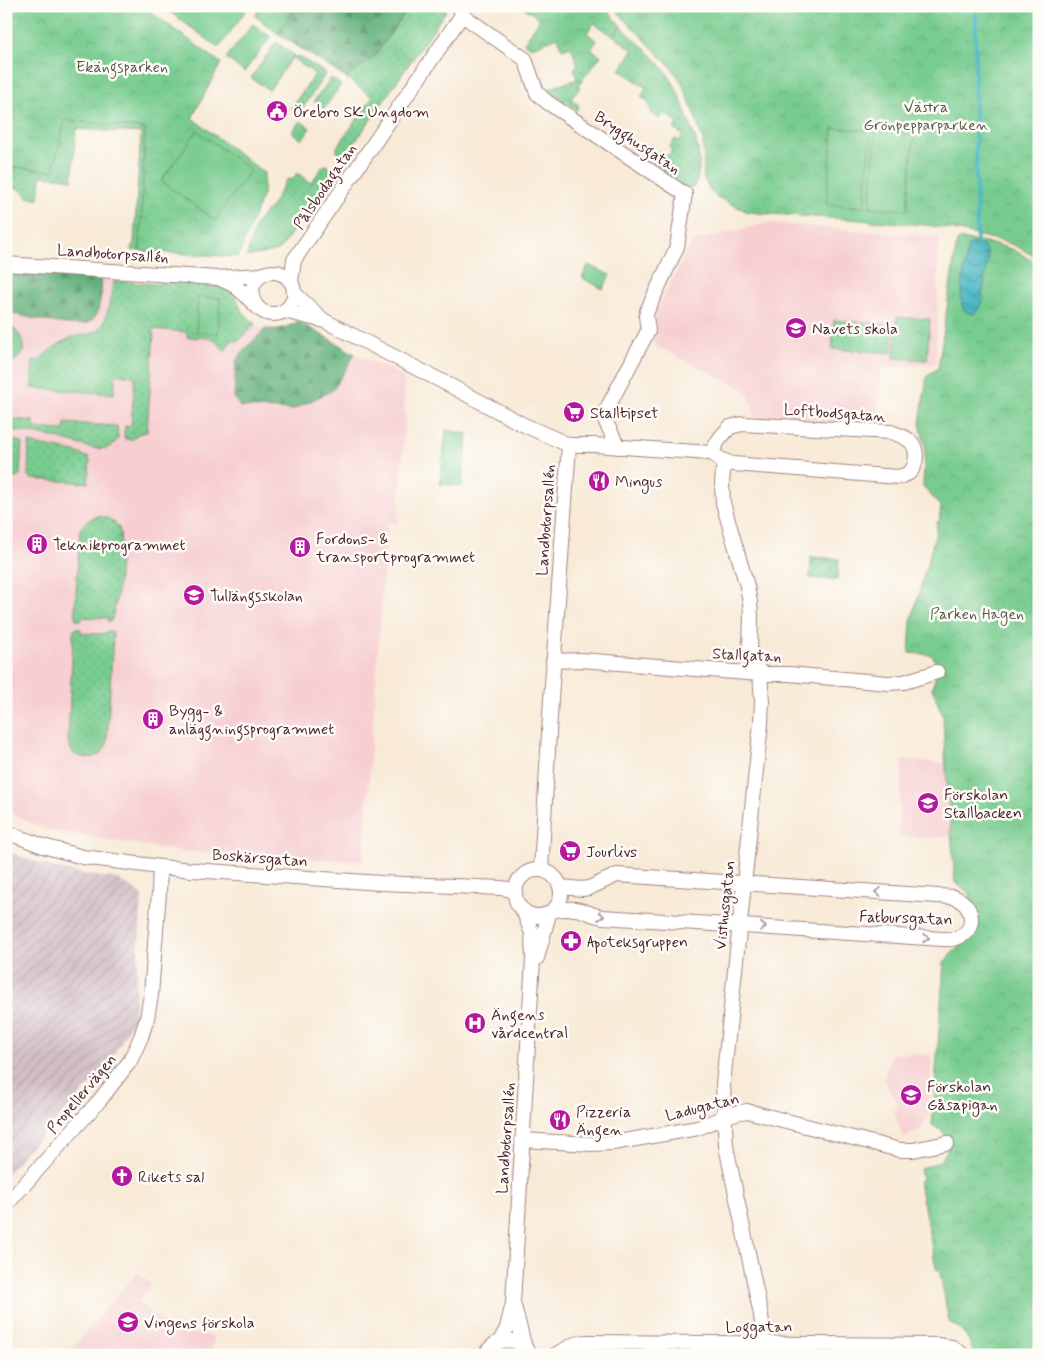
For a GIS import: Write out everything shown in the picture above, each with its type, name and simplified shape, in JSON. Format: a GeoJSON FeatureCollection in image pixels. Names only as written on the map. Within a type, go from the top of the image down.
{"type":"FeatureCollection","features":[{"type":"Feature","properties":{"kind":"street","name":"Pålsbodagatan"},"geometry":{"type":"LineString","coordinates":[[266,273],[294,260],[461,11]]}},
{"type":"Feature","properties":{"kind":"street","name":"Brygghusgatan"},"geometry":{"type":"LineString","coordinates":[[461,11],[525,59],[537,92],[546,102],[685,194],[677,247],[647,311],[648,331],[603,416],[618,447]]}},
{"type":"Feature","properties":{"kind":"street","name":"Pålsbodagatan"},"geometry":{"type":"LineString","coordinates":[[293,288],[294,260]]}},
{"type":"Feature","properties":{"kind":"street","name":"Landbotorpsallén"},"geometry":{"type":"LineString","coordinates":[[6,264],[217,278],[266,273]]}},
{"type":"Feature","properties":{"kind":"street"},"geometry":{"type":"LineString","coordinates":[[279,272],[284,275],[293,288],[292,303],[279,313],[270,314],[264,312],[255,306],[253,301],[251,290],[256,280],[266,273],[279,272]]}},
{"type":"Feature","properties":{"kind":"street","name":"Landbotorpsallén"},"geometry":{"type":"LineString","coordinates":[[217,278],[233,284],[255,306]]}},
{"type":"Feature","properties":{"kind":"street","name":"Landbotorpsallén"},"geometry":{"type":"LineString","coordinates":[[293,288],[325,321]]}},
{"type":"Feature","properties":{"kind":"street","name":"Landbotorpsallén"},"geometry":{"type":"LineString","coordinates":[[284,311],[325,321],[524,425],[568,445],[541,870]]}},
{"type":"Feature","properties":{"kind":"street","name":"Loftbodsgatan"},"geometry":{"type":"LineString","coordinates":[[568,445],[711,453],[732,464],[898,477],[909,473],[914,465],[916,453],[912,442],[892,432],[742,424],[730,427],[720,438],[711,453]]}},
{"type":"Feature","properties":{"kind":"street","name":"Visthusgatan"},"geometry":{"type":"LineString","coordinates":[[724,461],[723,503],[747,586],[751,615],[750,649],[760,674],[762,701],[723,1084],[724,1117],[726,1146],[761,1315],[763,1349]]}},
{"type":"Feature","properties":{"kind":"street","name":"Stallgatan"},"geometry":{"type":"LineString","coordinates":[[553,660],[581,660],[888,682],[904,682],[937,672]]}},
{"type":"Feature","properties":{"kind":"street","name":"Boskärsgatan"},"geometry":{"type":"LineString","coordinates":[[6,832],[43,846],[76,855],[160,867],[381,883],[515,890]]}},
{"type":"Feature","properties":{"kind":"street","name":"Propellervägen"},"geometry":{"type":"LineString","coordinates":[[6,1205],[100,1100],[130,1061],[143,1030],[151,995],[160,867]]}},
{"type":"Feature","properties":{"kind":"street"},"geometry":{"type":"LineString","coordinates":[[541,870],[550,873],[557,879],[561,887],[560,901],[552,912],[536,916],[529,914],[518,905],[515,890],[518,881],[532,871],[541,870]]}},
{"type":"Feature","properties":{"kind":"street","name":"Fatbursgatan"},"geometry":{"type":"LineString","coordinates":[[552,912],[573,908],[594,916],[603,917],[954,939],[963,934],[971,923],[971,914],[964,902],[953,897],[617,875],[589,888],[561,887]]}},
{"type":"Feature","properties":{"kind":"street","name":"Landbotorpsallén"},"geometry":{"type":"LineString","coordinates":[[500,1341],[507,1328],[513,1302],[533,976],[532,933],[523,910]]}},
{"type":"Feature","properties":{"kind":"street","name":"Landbotorpsallén"},"geometry":{"type":"LineString","coordinates":[[533,976],[552,912]]}},
{"type":"Feature","properties":{"kind":"street","name":"Ladugatan"},"geometry":{"type":"LineString","coordinates":[[522,1140],[592,1144],[619,1142],[698,1128],[736,1113],[747,1112],[900,1150],[913,1150],[946,1144]]}},
{"type":"Feature","properties":{"kind":"street","name":"Landbotorpsallén"},"geometry":{"type":"LineString","coordinates":[[513,1302],[528,1352]]}},
{"type":"Feature","properties":{"kind":"street"},"geometry":{"type":"LineString","coordinates":[[485,1355],[492,1346],[500,1341],[510,1340],[518,1343],[528,1352]]}},
{"type":"Feature","properties":{"kind":"street","name":"Loggatan"},"geometry":{"type":"LineString","coordinates":[[555,1355],[575,1344],[586,1342],[763,1349],[937,1345],[952,1347],[962,1355]]}},
{"type":"Feature","properties":{"kind":"shaded area","name":"Navets skola"},"geometry":{"type":"Polygon","coordinates":[[[768,223],[939,237],[936,364],[881,368],[878,425],[757,421],[747,391],[654,345],[656,311],[693,241],[768,223]]]}},
{"type":"Feature","properties":{"kind":"shaded area","name":"Tullängsskolan"},"geometry":{"type":"Polygon","coordinates":[[[6,273],[236,289],[237,306],[250,321],[259,327],[278,329],[298,321],[355,354],[403,376],[405,420],[398,523],[387,523],[363,862],[178,851],[47,830],[6,811],[6,273]]]}},
{"type":"Feature","properties":{"kind":"shaded area","name":"Förskolan Stallbacken"},"geometry":{"type":"Polygon","coordinates":[[[902,760],[948,763],[953,835],[940,838],[898,836],[902,760]]]}},
{"type":"Feature","properties":{"kind":"shaded area"},"geometry":{"type":"Polygon","coordinates":[[[6,851],[41,864],[76,873],[118,879],[142,895],[134,1018],[107,1067],[24,1153],[6,1175],[6,851]]]}},
{"type":"Feature","properties":{"kind":"shaded area","name":"Förskolan Gåsapigan"},"geometry":{"type":"Polygon","coordinates":[[[891,1053],[931,1055],[928,1119],[923,1122],[922,1128],[904,1138],[894,1112],[896,1110],[894,1106],[898,1104],[884,1079],[891,1053]]]}},
{"type":"Feature","properties":{"kind":"shaded area","name":"Vingens förskola"},"geometry":{"type":"Polygon","coordinates":[[[137,1272],[152,1285],[138,1302],[173,1331],[214,1336],[211,1355],[67,1355],[137,1272]]]}},
{"type":"Feature","properties":{"kind":"green space","name":"Ekängsparken"},"geometry":{"type":"Polygon","coordinates":[[[6,6],[142,6],[221,63],[192,118],[264,173],[263,194],[238,257],[140,251],[145,129],[65,120],[53,171],[6,166],[6,6]]]}},
{"type":"Feature","properties":{"kind":"green space"},"geometry":{"type":"Polygon","coordinates":[[[162,6],[249,6],[219,48],[162,6]]]}},
{"type":"Feature","properties":{"kind":"green space"},"geometry":{"type":"Polygon","coordinates":[[[261,6],[296,6],[277,33],[255,16],[261,6]]]}},
{"type":"Feature","properties":{"kind":"green space"},"geometry":{"type":"Polygon","coordinates":[[[296,6],[410,6],[373,58],[346,78],[277,33],[296,6]]]}},
{"type":"Feature","properties":{"kind":"green space"},"geometry":{"type":"Polygon","coordinates":[[[410,6],[445,6],[446,11],[346,155],[343,156],[337,153],[337,147],[373,97],[346,78],[373,58],[410,6]]]}},
{"type":"Feature","properties":{"kind":"green space"},"geometry":{"type":"Polygon","coordinates":[[[522,6],[604,6],[620,25],[615,37],[594,23],[587,33],[597,41],[591,49],[601,56],[582,80],[577,79],[574,68],[578,66],[571,46],[562,49],[558,37],[532,47],[524,43],[540,19],[522,6]]]}},
{"type":"Feature","properties":{"kind":"green space","name":"Västra Grönpepparparken"},"geometry":{"type":"Polygon","coordinates":[[[612,6],[1039,6],[1039,259],[1003,241],[946,228],[758,213],[746,211],[717,197],[710,191],[704,179],[703,141],[681,81],[671,67],[612,6]]]}},
{"type":"Feature","properties":{"kind":"green space"},"geometry":{"type":"Polygon","coordinates":[[[253,24],[271,37],[244,72],[226,58],[253,24]]]}},
{"type":"Feature","properties":{"kind":"green space"},"geometry":{"type":"Polygon","coordinates":[[[620,25],[661,65],[676,89],[698,149],[699,168],[694,187],[684,189],[672,183],[661,168],[653,162],[659,151],[668,156],[672,150],[669,148],[675,139],[679,141],[683,135],[674,129],[678,123],[664,113],[660,119],[652,114],[648,102],[641,97],[646,88],[620,70],[633,50],[615,37],[620,25]]]}},
{"type":"Feature","properties":{"kind":"green space"},"geometry":{"type":"Polygon","coordinates":[[[276,42],[294,55],[269,90],[251,78],[276,42]]]}},
{"type":"Feature","properties":{"kind":"green space"},"geometry":{"type":"Polygon","coordinates":[[[298,56],[326,73],[301,111],[297,113],[291,108],[315,74],[292,58],[298,56]]]}},
{"type":"Feature","properties":{"kind":"green space"},"geometry":{"type":"Polygon","coordinates":[[[331,78],[341,85],[324,109],[314,101],[331,78]]]}},
{"type":"Feature","properties":{"kind":"green space"},"geometry":{"type":"Polygon","coordinates":[[[577,79],[582,80],[578,86],[580,88],[571,99],[579,105],[577,110],[548,89],[577,79]]]}},
{"type":"Feature","properties":{"kind":"green space"},"geometry":{"type":"Polygon","coordinates":[[[65,120],[145,129],[140,251],[131,250],[134,243],[141,133],[76,129],[72,181],[67,178],[41,176],[39,198],[29,198],[21,190],[6,184],[6,166],[53,171],[65,120]]]}},
{"type":"Feature","properties":{"kind":"green space"},"geometry":{"type":"Polygon","coordinates":[[[300,121],[310,128],[302,140],[292,132],[300,121]]]}},
{"type":"Feature","properties":{"kind":"green space"},"geometry":{"type":"Polygon","coordinates":[[[833,128],[871,131],[864,207],[826,204],[833,128]]]}},
{"type":"Feature","properties":{"kind":"green space"},"geometry":{"type":"Polygon","coordinates":[[[197,131],[251,170],[215,220],[161,181],[197,131]]]}},
{"type":"Feature","properties":{"kind":"green space"},"geometry":{"type":"Polygon","coordinates":[[[876,131],[914,135],[907,210],[870,207],[876,131]]]}},
{"type":"Feature","properties":{"kind":"green space"},"geometry":{"type":"Polygon","coordinates":[[[326,165],[333,170],[333,173],[281,248],[277,251],[247,257],[256,224],[265,212],[270,209],[286,180],[293,179],[297,173],[311,183],[323,166],[326,165]]]}},
{"type":"Feature","properties":{"kind":"green space","name":"Parken Hagen"},"geometry":{"type":"Polygon","coordinates":[[[959,239],[998,245],[1014,250],[1039,265],[1039,1355],[974,1355],[966,1335],[949,1322],[919,1182],[922,1178],[920,1169],[940,1161],[947,1151],[948,1141],[944,1132],[932,1125],[944,963],[952,952],[965,941],[973,905],[967,891],[955,883],[943,716],[932,688],[939,667],[932,655],[909,653],[911,621],[936,533],[937,522],[939,522],[941,507],[923,486],[925,446],[920,423],[927,376],[938,368],[957,241],[959,239]]]}},
{"type":"Feature","properties":{"kind":"green space"},"geometry":{"type":"Polygon","coordinates":[[[588,265],[610,275],[603,289],[582,278],[588,265]]]}},
{"type":"Feature","properties":{"kind":"green space"},"geometry":{"type":"Polygon","coordinates":[[[6,269],[91,275],[100,279],[101,292],[97,314],[87,323],[71,324],[6,312],[6,269]]]}},
{"type":"Feature","properties":{"kind":"green space"},"geometry":{"type":"Polygon","coordinates":[[[115,281],[157,284],[171,281],[212,283],[234,291],[240,307],[255,324],[238,342],[234,340],[230,342],[225,351],[214,340],[187,337],[187,332],[152,329],[154,334],[147,432],[137,434],[131,439],[125,439],[124,435],[125,426],[131,426],[135,376],[116,375],[114,394],[31,388],[33,360],[39,361],[49,351],[64,341],[89,334],[102,326],[115,281]]]}},
{"type":"Feature","properties":{"kind":"green space"},"geometry":{"type":"Polygon","coordinates":[[[198,297],[220,298],[218,334],[196,332],[198,297]]]}},
{"type":"Feature","properties":{"kind":"green space"},"geometry":{"type":"Polygon","coordinates":[[[897,317],[930,319],[927,360],[894,358],[897,317]]]}},
{"type":"Feature","properties":{"kind":"green space"},"geometry":{"type":"Polygon","coordinates":[[[834,320],[894,325],[892,353],[832,349],[834,320]]]}},
{"type":"Feature","properties":{"kind":"green space"},"geometry":{"type":"Polygon","coordinates":[[[298,321],[355,354],[333,390],[292,410],[240,407],[234,398],[236,361],[265,329],[282,328],[298,321]]]}},
{"type":"Feature","properties":{"kind":"green space"},"geometry":{"type":"Polygon","coordinates":[[[6,324],[20,335],[24,352],[12,363],[6,362],[6,324]]]}},
{"type":"Feature","properties":{"kind":"green space"},"geometry":{"type":"Polygon","coordinates":[[[12,419],[34,421],[34,428],[64,430],[65,423],[117,426],[118,438],[108,447],[101,449],[91,448],[22,431],[6,430],[6,423],[11,422],[12,419]]]}},
{"type":"Feature","properties":{"kind":"green space"},"geometry":{"type":"Polygon","coordinates":[[[446,430],[468,434],[462,486],[440,484],[446,430]]]}},
{"type":"Feature","properties":{"kind":"green space"},"geometry":{"type":"Polygon","coordinates":[[[6,439],[22,442],[20,475],[17,478],[6,477],[6,439]]]}},
{"type":"Feature","properties":{"kind":"green space"},"geometry":{"type":"Polygon","coordinates":[[[29,443],[75,452],[89,458],[88,483],[31,479],[28,476],[29,443]]]}},
{"type":"Feature","properties":{"kind":"green space"},"geometry":{"type":"Polygon","coordinates":[[[99,516],[108,518],[115,523],[119,528],[120,534],[119,574],[113,614],[111,621],[108,622],[108,618],[82,617],[82,620],[76,620],[75,608],[80,529],[88,521],[99,516]]]}},
{"type":"Feature","properties":{"kind":"green space"},"geometry":{"type":"Polygon","coordinates":[[[811,557],[839,559],[837,580],[810,578],[811,557]]]}},
{"type":"Feature","properties":{"kind":"green space"},"geometry":{"type":"Polygon","coordinates":[[[76,628],[81,629],[81,633],[106,634],[107,631],[112,631],[113,635],[107,743],[101,753],[89,758],[74,754],[69,746],[68,739],[73,635],[76,628]]]}},
{"type":"Feature","properties":{"kind":"water"},"geometry":{"type":"Polygon","coordinates":[[[973,244],[983,246],[987,252],[988,259],[980,309],[973,314],[964,309],[961,296],[968,246],[973,244]]]}},
{"type":"Feature","properties":{"kind":"waterway"},"geometry":{"type":"LineString","coordinates":[[976,6],[977,244]]}},
{"type":"Feature","properties":{"kind":"place","name":"Örebro SK Ungdom"},"geometry":{"type":"Point","coordinates":[277,111]}},
{"type":"Feature","properties":{"kind":"place","name":"Navets skola"},"geometry":{"type":"Point","coordinates":[796,328]}},
{"type":"Feature","properties":{"kind":"place","name":"Stalltipset"},"geometry":{"type":"Point","coordinates":[574,412]}},
{"type":"Feature","properties":{"kind":"place","name":"Mingus"},"geometry":{"type":"Point","coordinates":[599,481]}},
{"type":"Feature","properties":{"kind":"place","name":"Teknikprogrammet"},"geometry":{"type":"Point","coordinates":[37,544]}},
{"type":"Feature","properties":{"kind":"place","name":"Fordons- & transportprogrammet"},"geometry":{"type":"Point","coordinates":[300,547]}},
{"type":"Feature","properties":{"kind":"place","name":"Tullängsskolan"},"geometry":{"type":"Point","coordinates":[194,595]}},
{"type":"Feature","properties":{"kind":"place","name":"Bygg- & anläggningsprogrammet"},"geometry":{"type":"Point","coordinates":[153,719]}},
{"type":"Feature","properties":{"kind":"place","name":"Förskolan Stallbacken"},"geometry":{"type":"Point","coordinates":[928,803]}},
{"type":"Feature","properties":{"kind":"place","name":"Jourlivs"},"geometry":{"type":"Point","coordinates":[570,851]}},
{"type":"Feature","properties":{"kind":"place","name":"Apoteksgruppen"},"geometry":{"type":"Point","coordinates":[571,941]}},
{"type":"Feature","properties":{"kind":"place","name":"Ängens vårdcentral"},"geometry":{"type":"Point","coordinates":[475,1023]}},
{"type":"Feature","properties":{"kind":"place","name":"Förskolan Gåsapigan"},"geometry":{"type":"Point","coordinates":[911,1095]}},
{"type":"Feature","properties":{"kind":"place","name":"Pizzeria Ängen"},"geometry":{"type":"Point","coordinates":[560,1120]}},
{"type":"Feature","properties":{"kind":"place","name":"Rikets sal"},"geometry":{"type":"Point","coordinates":[122,1176]}},
{"type":"Feature","properties":{"kind":"place","name":"Vingens förskola"},"geometry":{"type":"Point","coordinates":[128,1322]}}]}
